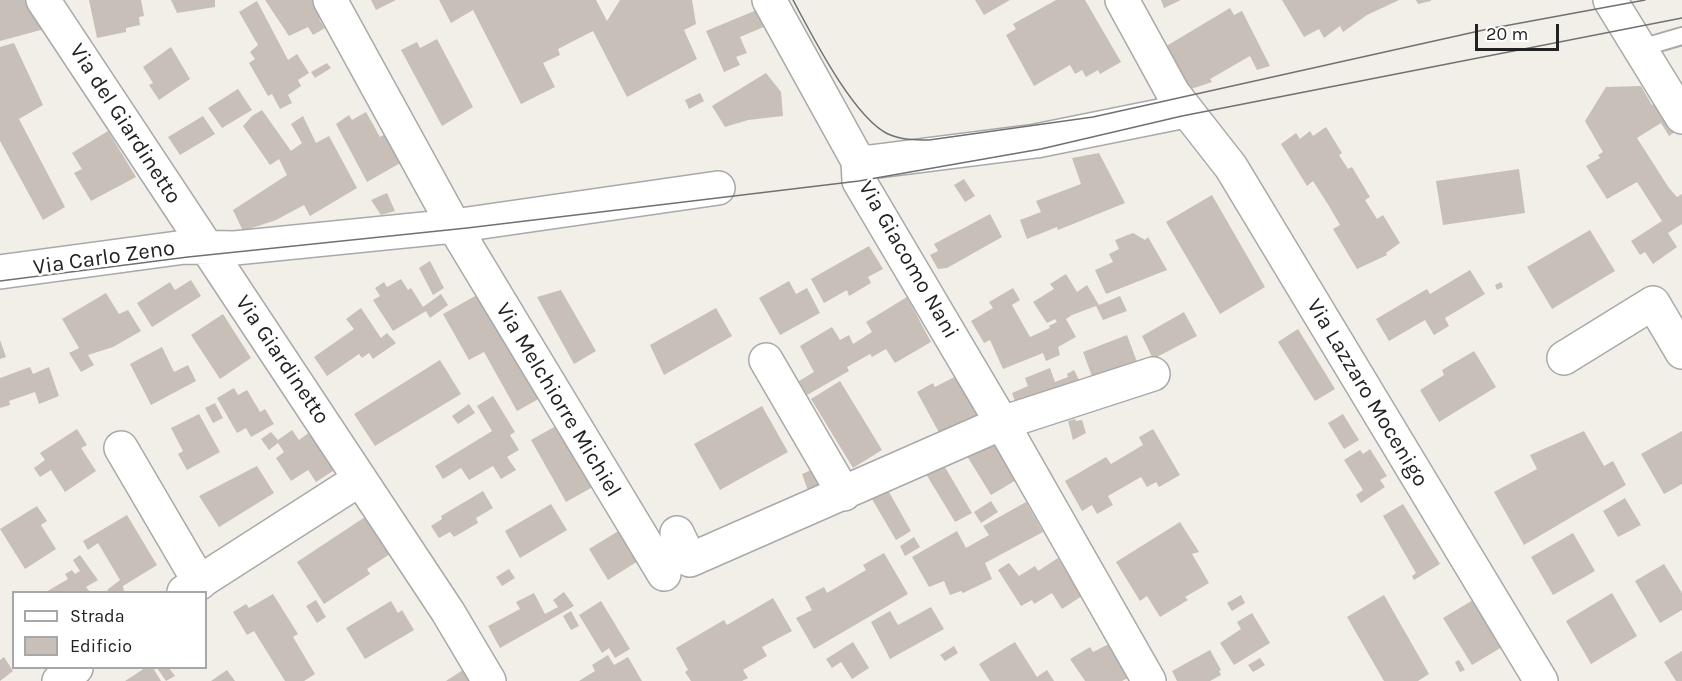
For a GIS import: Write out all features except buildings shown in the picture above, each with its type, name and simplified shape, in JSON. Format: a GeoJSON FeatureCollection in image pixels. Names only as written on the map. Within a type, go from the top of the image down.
{"type":"FeatureCollection","features":[{"type":"Feature","properties":{"kind":"street","name":"Via del Giardinetto"},"geometry":{"type":"LineString","coordinates":[[43,0],[207,248]]}},
{"type":"Feature","properties":{"kind":"street","name":"Via Melchiorre Michiel"},"geometry":{"type":"LineString","coordinates":[[330,0],[454,226],[664,574]]}},
{"type":"Feature","properties":{"kind":"street","name":"Via Giacomo Nani"},"geometry":{"type":"LineString","coordinates":[[769,0],[858,160],[859,181],[1002,423],[1149,681]]}},
{"type":"Feature","properties":{"kind":"street","name":"Via Lazzaro Mocenigo"},"geometry":{"type":"LineString","coordinates":[[1122,0],[1185,111],[1231,167],[1541,681]]}},
{"type":"Feature","properties":{"kind":"street"},"geometry":{"type":"LineString","coordinates":[[1610,0],[1682,117]]}},
{"type":"Feature","properties":{"kind":"street"},"geometry":{"type":"LineString","coordinates":[[858,160],[870,162],[1036,141],[1185,111]]}},
{"type":"Feature","properties":{"kind":"street"},"geometry":{"type":"LineString","coordinates":[[207,248],[236,248],[454,226],[718,188]]}},
{"type":"Feature","properties":{"kind":"street","name":"Via Carlo Zeno"},"geometry":{"type":"LineString","coordinates":[[0,272],[177,248],[207,248]]}},
{"type":"Feature","properties":{"kind":"street","name":"Via Giardinetto"},"geometry":{"type":"LineString","coordinates":[[207,248],[448,612],[489,681]]}},
{"type":"Feature","properties":{"kind":"street"},"geometry":{"type":"LineString","coordinates":[[1564,358],[1653,303],[1682,352]]}},
{"type":"Feature","properties":{"kind":"street"},"geometry":{"type":"LineString","coordinates":[[766,360],[844,494]]}},
{"type":"Feature","properties":{"kind":"street"},"geometry":{"type":"LineString","coordinates":[[677,533],[690,560],[1002,423],[1153,374]]}},
{"type":"Feature","properties":{"kind":"street"},"geometry":{"type":"LineString","coordinates":[[121,447],[192,587],[360,479]]}},
{"type":"Feature","properties":{"kind":"street"},"geometry":{"type":"LineString","coordinates":[[59,681],[75,669]]}},
{"type":"Feature","properties":{"kind":"lane"},"geometry":{"type":"LineString","coordinates":[[1641,48],[1682,36]]}},
{"type":"Feature","properties":{"kind":"tram line"},"geometry":{"type":"LineString","coordinates":[[793,0],[834,74],[861,111],[888,134],[913,140],[929,140],[1093,117],[1488,29],[1645,0]]}},
{"type":"Feature","properties":{"kind":"tram line"},"geometry":{"type":"LineString","coordinates":[[0,281],[188,257],[467,228],[859,181],[1041,149],[1182,116],[1682,18]]}}]}
